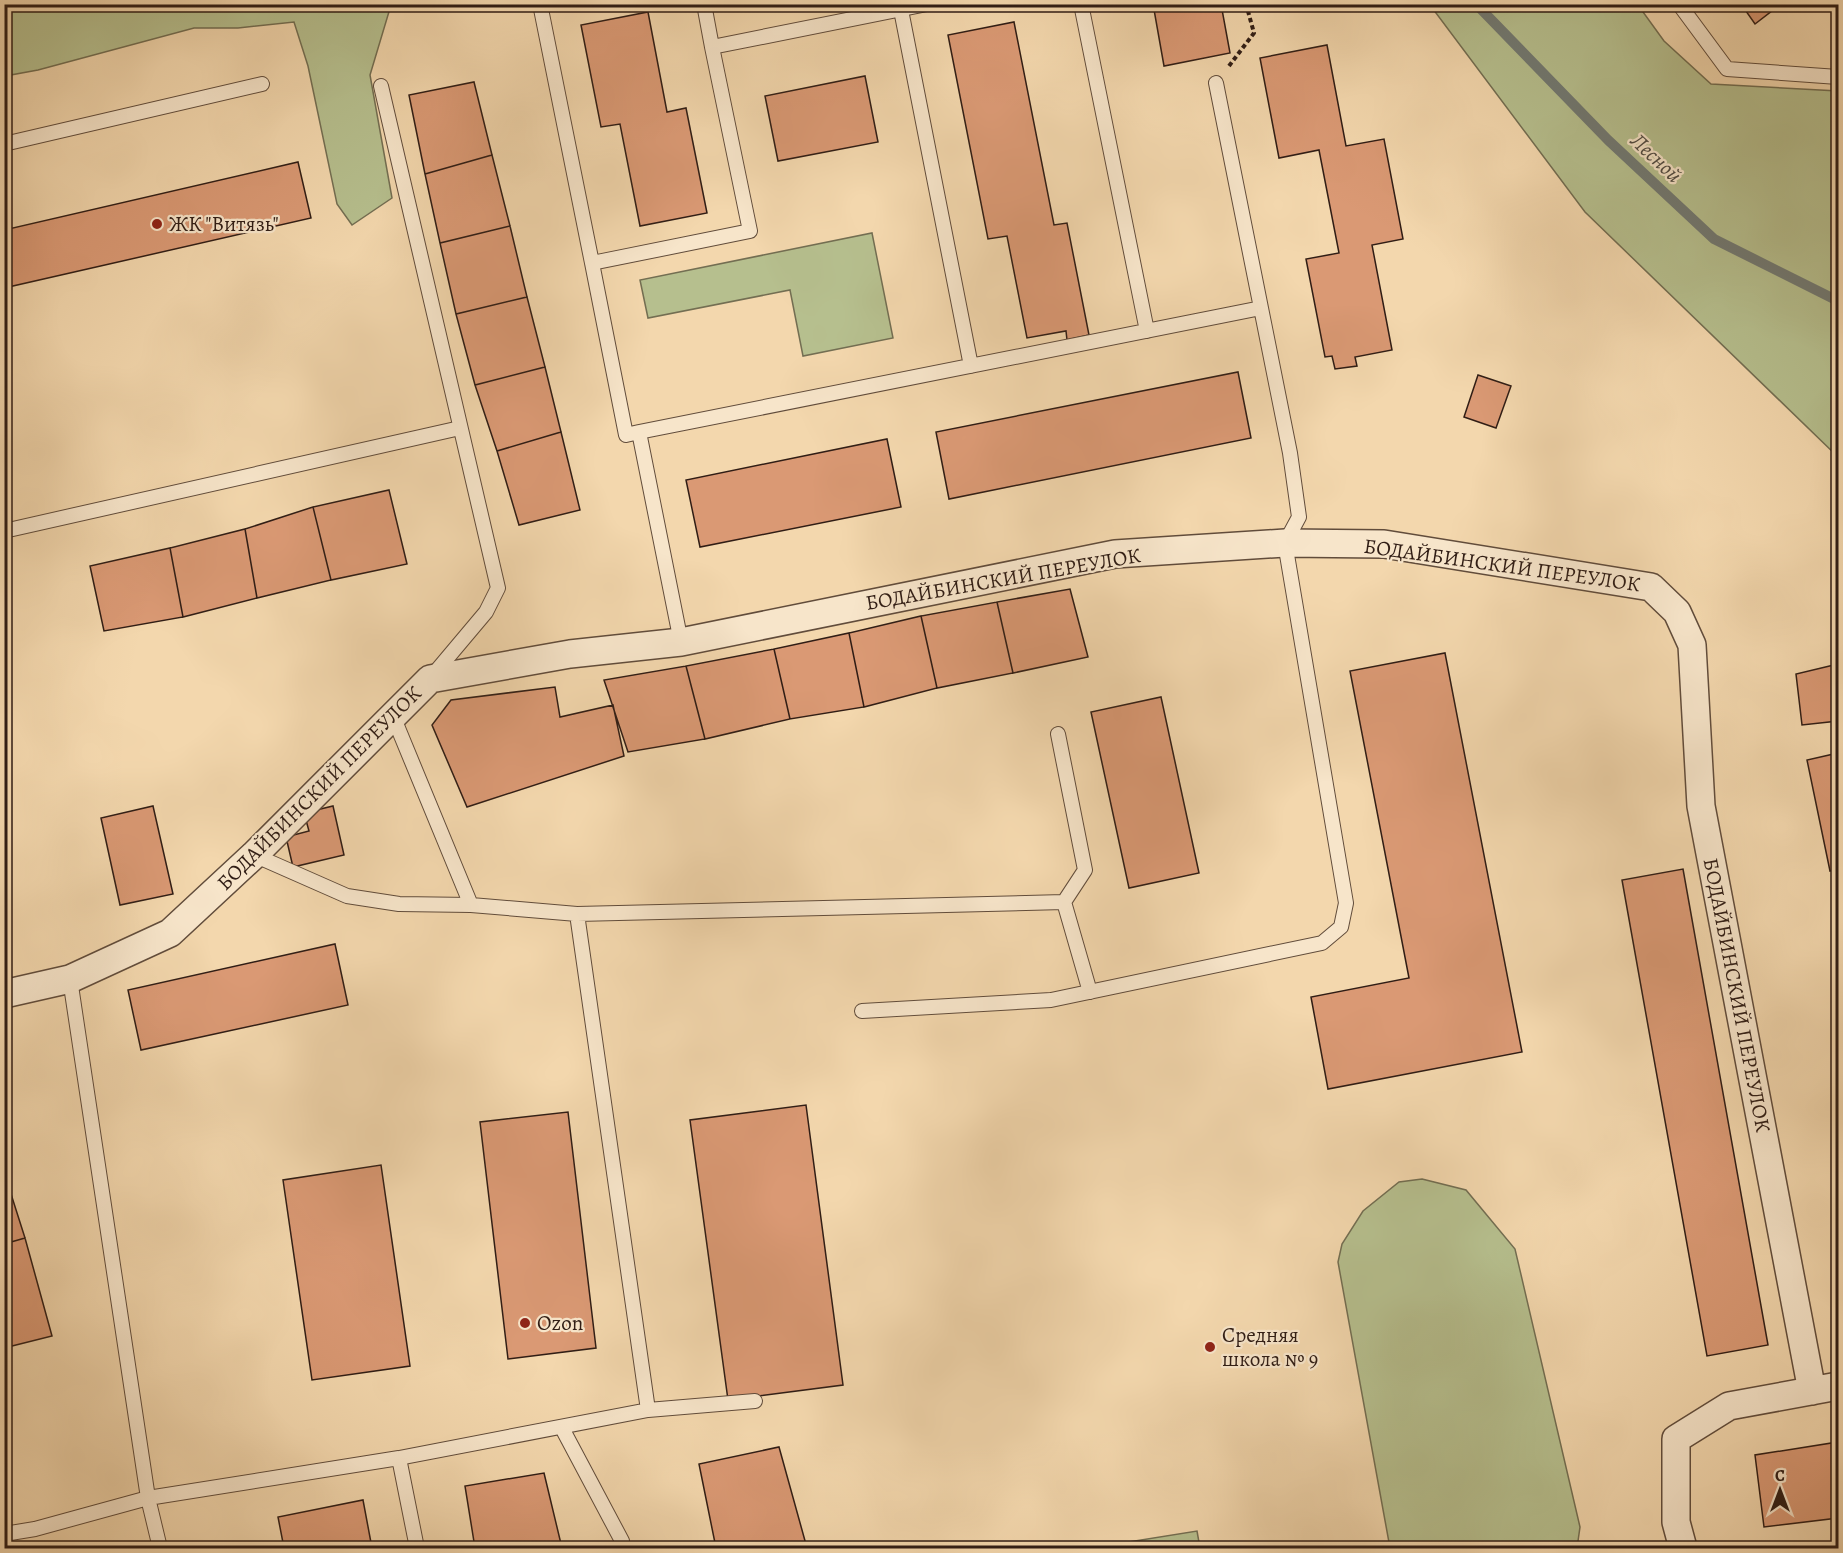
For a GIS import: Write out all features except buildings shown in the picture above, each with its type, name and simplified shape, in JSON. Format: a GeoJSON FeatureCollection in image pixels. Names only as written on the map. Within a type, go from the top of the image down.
{"type":"FeatureCollection","features":[{"type":"Feature","properties":{"kind":"street","name":"БОДАЙБИНСКИЙ ПЕРЕУЛОК"},"geometry":{"type":"LineString","coordinates":[[4,994],[70,979],[170,933],[254,855],[430,679],[570,654],[681,642],[1115,554],[1285,543],[1384,543],[1651,587],[1677,612],[1692,645],[1701,806],[1812,1391]]}},
{"type":"Feature","properties":{"kind":"street"},"geometry":{"type":"LineString","coordinates":[[1683,1548],[1676,1522],[1676,1439],[1729,1406],[1839,1386]]}},
{"type":"Feature","properties":{"kind":"lane"},"geometry":{"type":"LineString","coordinates":[[540,4],[626,435],[1261,308]]}},
{"type":"Feature","properties":{"kind":"lane"},"geometry":{"type":"LineString","coordinates":[[592,263],[750,231],[704,4]]}},
{"type":"Feature","properties":{"kind":"lane"},"geometry":{"type":"LineString","coordinates":[[712,47],[927,4]]}},
{"type":"Feature","properties":{"kind":"lane"},"geometry":{"type":"LineString","coordinates":[[1081,4],[1147,330]]}},
{"type":"Feature","properties":{"kind":"lane"},"geometry":{"type":"LineString","coordinates":[[1680,4],[1727,69],[1839,77]]}},
{"type":"Feature","properties":{"kind":"lane"},"geometry":{"type":"LineString","coordinates":[[901,10],[971,366]]}},
{"type":"Feature","properties":{"kind":"lane"},"geometry":{"type":"LineString","coordinates":[[862,1011],[1051,1000],[1322,943],[1341,927],[1346,903],[1285,543],[1299,517],[1290,453],[1216,83]]}},
{"type":"Feature","properties":{"kind":"lane"},"geometry":{"type":"LineString","coordinates":[[4,144],[262,84]]}},
{"type":"Feature","properties":{"kind":"lane"},"geometry":{"type":"LineString","coordinates":[[381,86],[498,588],[486,612],[430,679]]}},
{"type":"Feature","properties":{"kind":"lane"},"geometry":{"type":"LineString","coordinates":[[4,531],[460,428]]}},
{"type":"Feature","properties":{"kind":"lane"},"geometry":{"type":"LineString","coordinates":[[639,432],[681,642]]}},
{"type":"Feature","properties":{"kind":"lane"},"geometry":{"type":"LineString","coordinates":[[393,716],[471,905]]}},
{"type":"Feature","properties":{"kind":"lane"},"geometry":{"type":"LineString","coordinates":[[1058,734],[1085,870],[1064,902],[1090,992]]}},
{"type":"Feature","properties":{"kind":"lane"},"geometry":{"type":"LineString","coordinates":[[254,855],[347,896],[399,904],[471,905],[578,914],[1064,902]]}},
{"type":"Feature","properties":{"kind":"lane"},"geometry":{"type":"LineString","coordinates":[[578,914],[648,1410]]}},
{"type":"Feature","properties":{"kind":"lane"},"geometry":{"type":"LineString","coordinates":[[70,979],[148,1498],[160,1548]]}},
{"type":"Feature","properties":{"kind":"lane"},"geometry":{"type":"LineString","coordinates":[[4,1534],[34,1529],[148,1498],[399,1458],[648,1410],[755,1401]]}},
{"type":"Feature","properties":{"kind":"lane"},"geometry":{"type":"LineString","coordinates":[[562,1428],[622,1541]]}},
{"type":"Feature","properties":{"kind":"lane"},"geometry":{"type":"LineString","coordinates":[[399,1458],[417,1548]]}},
{"type":"Feature","properties":{"kind":"path"},"geometry":{"type":"LineString","coordinates":[[1216,83],[1254,33],[1246,4]]}},
{"type":"Feature","properties":{"kind":"green space"},"geometry":{"type":"Polygon","coordinates":[[[5,4],[391,5],[370,75],[392,198],[352,225],[337,204],[308,66],[294,22],[238,28],[194,28],[38,70],[5,76],[5,4]]]}},
{"type":"Feature","properties":{"kind":"green space"},"geometry":{"type":"Polygon","coordinates":[[[1430,5],[1638,5],[1664,41],[1711,84],[1838,91],[1838,457],[1585,212],[1430,5]]]}},
{"type":"Feature","properties":{"kind":"green space"},"geometry":{"type":"Polygon","coordinates":[[[872,233],[893,338],[803,356],[790,290],[648,318],[640,280],[872,233]]]}},
{"type":"Feature","properties":{"kind":"green space"},"geometry":{"type":"Polygon","coordinates":[[[1422,1179],[1466,1190],[1515,1249],[1580,1527],[1577,1548],[1390,1548],[1338,1262],[1342,1244],[1363,1211],[1399,1182],[1422,1179]]]}},
{"type":"Feature","properties":{"kind":"green space"},"geometry":{"type":"Polygon","coordinates":[[[1197,1531],[1200,1548],[1091,1548],[1197,1531]]]}},
{"type":"Feature","properties":{"kind":"waterway","name":"Лесной"},"geometry":{"type":"LineString","coordinates":[[1476,4],[1608,140],[1714,239],[1838,301]]}},
{"type":"Feature","properties":{"kind":"place","name":"ЖК \"Витязь\""},"geometry":{"type":"Point","coordinates":[157,224]}},
{"type":"Feature","properties":{"kind":"place","name":"Ozon"},"geometry":{"type":"Point","coordinates":[525,1323]}},
{"type":"Feature","properties":{"kind":"place","name":"Средняя школа № 9"},"geometry":{"type":"Point","coordinates":[1210,1347]}}]}
